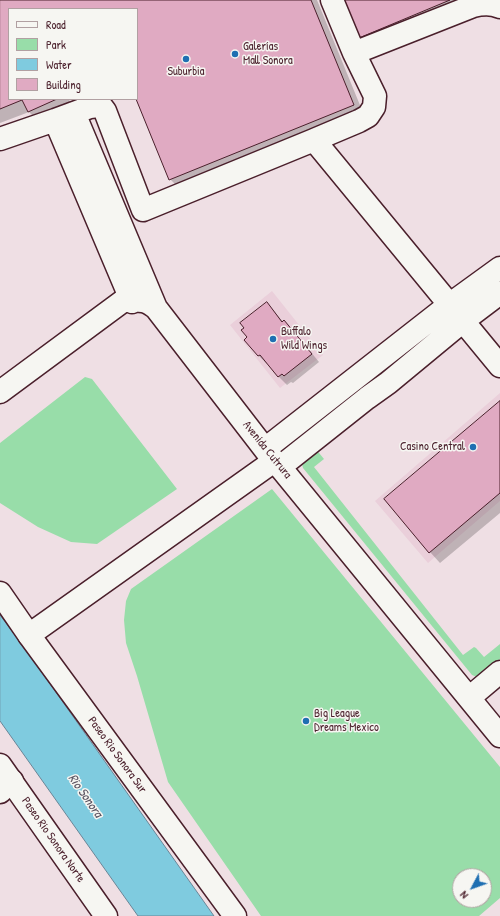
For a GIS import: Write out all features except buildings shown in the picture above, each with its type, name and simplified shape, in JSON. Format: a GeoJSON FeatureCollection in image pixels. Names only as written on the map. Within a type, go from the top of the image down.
{"type":"FeatureCollection","features":[{"type":"Feature","properties":{"kind":"street"},"geometry":{"type":"LineString","coordinates":[[0,139],[90,107],[102,107],[105,111],[143,210],[360,121],[368,116],[374,108],[375,96],[354,53],[332,0]]}},
{"type":"Feature","properties":{"kind":"street"},"geometry":{"type":"LineString","coordinates":[[354,53],[473,6],[481,4],[496,5],[500,7]]}},
{"type":"Feature","properties":{"kind":"street"},"geometry":{"type":"LineString","coordinates":[[65,117],[110,199],[156,308]]}},
{"type":"Feature","properties":{"kind":"street"},"geometry":{"type":"LineString","coordinates":[[65,117],[132,302]]}},
{"type":"Feature","properties":{"kind":"street"},"geometry":{"type":"LineString","coordinates":[[314,140],[500,366]]}},
{"type":"Feature","properties":{"kind":"street"},"geometry":{"type":"LineString","coordinates":[[29,635],[273,459],[456,313],[500,268]]}},
{"type":"Feature","properties":{"kind":"street"},"geometry":{"type":"LineString","coordinates":[[273,459],[388,383],[445,336],[456,313],[500,293]]}},
{"type":"Feature","properties":{"kind":"street","name":"Avenida Cutrura"},"geometry":{"type":"LineString","coordinates":[[0,392],[123,301],[132,302],[144,300],[156,308],[273,459],[500,736]]}},
{"type":"Feature","properties":{"kind":"street","name":"Paseo Rio Sonora Sur"},"geometry":{"type":"LineString","coordinates":[[0,592],[29,635],[235,916]]}},
{"type":"Feature","properties":{"kind":"street"},"geometry":{"type":"LineString","coordinates":[[468,698],[500,672]]}},
{"type":"Feature","properties":{"kind":"street","name":"Paseo Rio Sonora Norte"},"geometry":{"type":"LineString","coordinates":[[4,779],[106,916]]}},
{"type":"Feature","properties":{"kind":"shaded area","name":"Buffalo Wild Wings"},"geometry":{"type":"Polygon","coordinates":[[[272,291],[323,355],[280,388],[230,325],[272,291]]]}},
{"type":"Feature","properties":{"kind":"shaded area","name":"Casino Central"},"geometry":{"type":"Polygon","coordinates":[[[500,393],[500,501],[428,563],[375,501],[500,393]]]}},
{"type":"Feature","properties":{"kind":"green space"},"geometry":{"type":"Polygon","coordinates":[[[85,377],[92,379],[177,489],[97,544],[71,542],[38,527],[0,503],[0,443],[85,377]]]}},
{"type":"Feature","properties":{"kind":"green space"},"geometry":{"type":"Polygon","coordinates":[[[315,448],[324,459],[314,467],[463,655],[474,647],[484,657],[500,644],[500,659],[480,675],[477,677],[472,675],[303,468],[302,460],[315,448]]]}},
{"type":"Feature","properties":{"kind":"green space","name":"Big League Dreams Mexico"},"geometry":{"type":"Polygon","coordinates":[[[272,489],[500,767],[500,898],[492,905],[492,868],[452,868],[452,908],[488,908],[479,916],[261,916],[168,782],[126,643],[124,620],[126,601],[131,589],[272,489]]]}},
{"type":"Feature","properties":{"kind":"water","name":"Rio Sonora"},"geometry":{"type":"Polygon","coordinates":[[[0,615],[214,916],[138,916],[0,721],[0,615]]]}},
{"type":"Feature","properties":{"kind":"place","name":"Galerías Mall Sonora"},"geometry":{"type":"Point","coordinates":[235,54]}},
{"type":"Feature","properties":{"kind":"place","name":"Suburbia"},"geometry":{"type":"Point","coordinates":[186,59]}},
{"type":"Feature","properties":{"kind":"place","name":"Buffalo Wild Wings"},"geometry":{"type":"Point","coordinates":[273,339]}},
{"type":"Feature","properties":{"kind":"place","name":"Casino Central"},"geometry":{"type":"Point","coordinates":[473,447]}},
{"type":"Feature","properties":{"kind":"place","name":"Big League Dreams Mexico"},"geometry":{"type":"Point","coordinates":[306,721]}}]}
